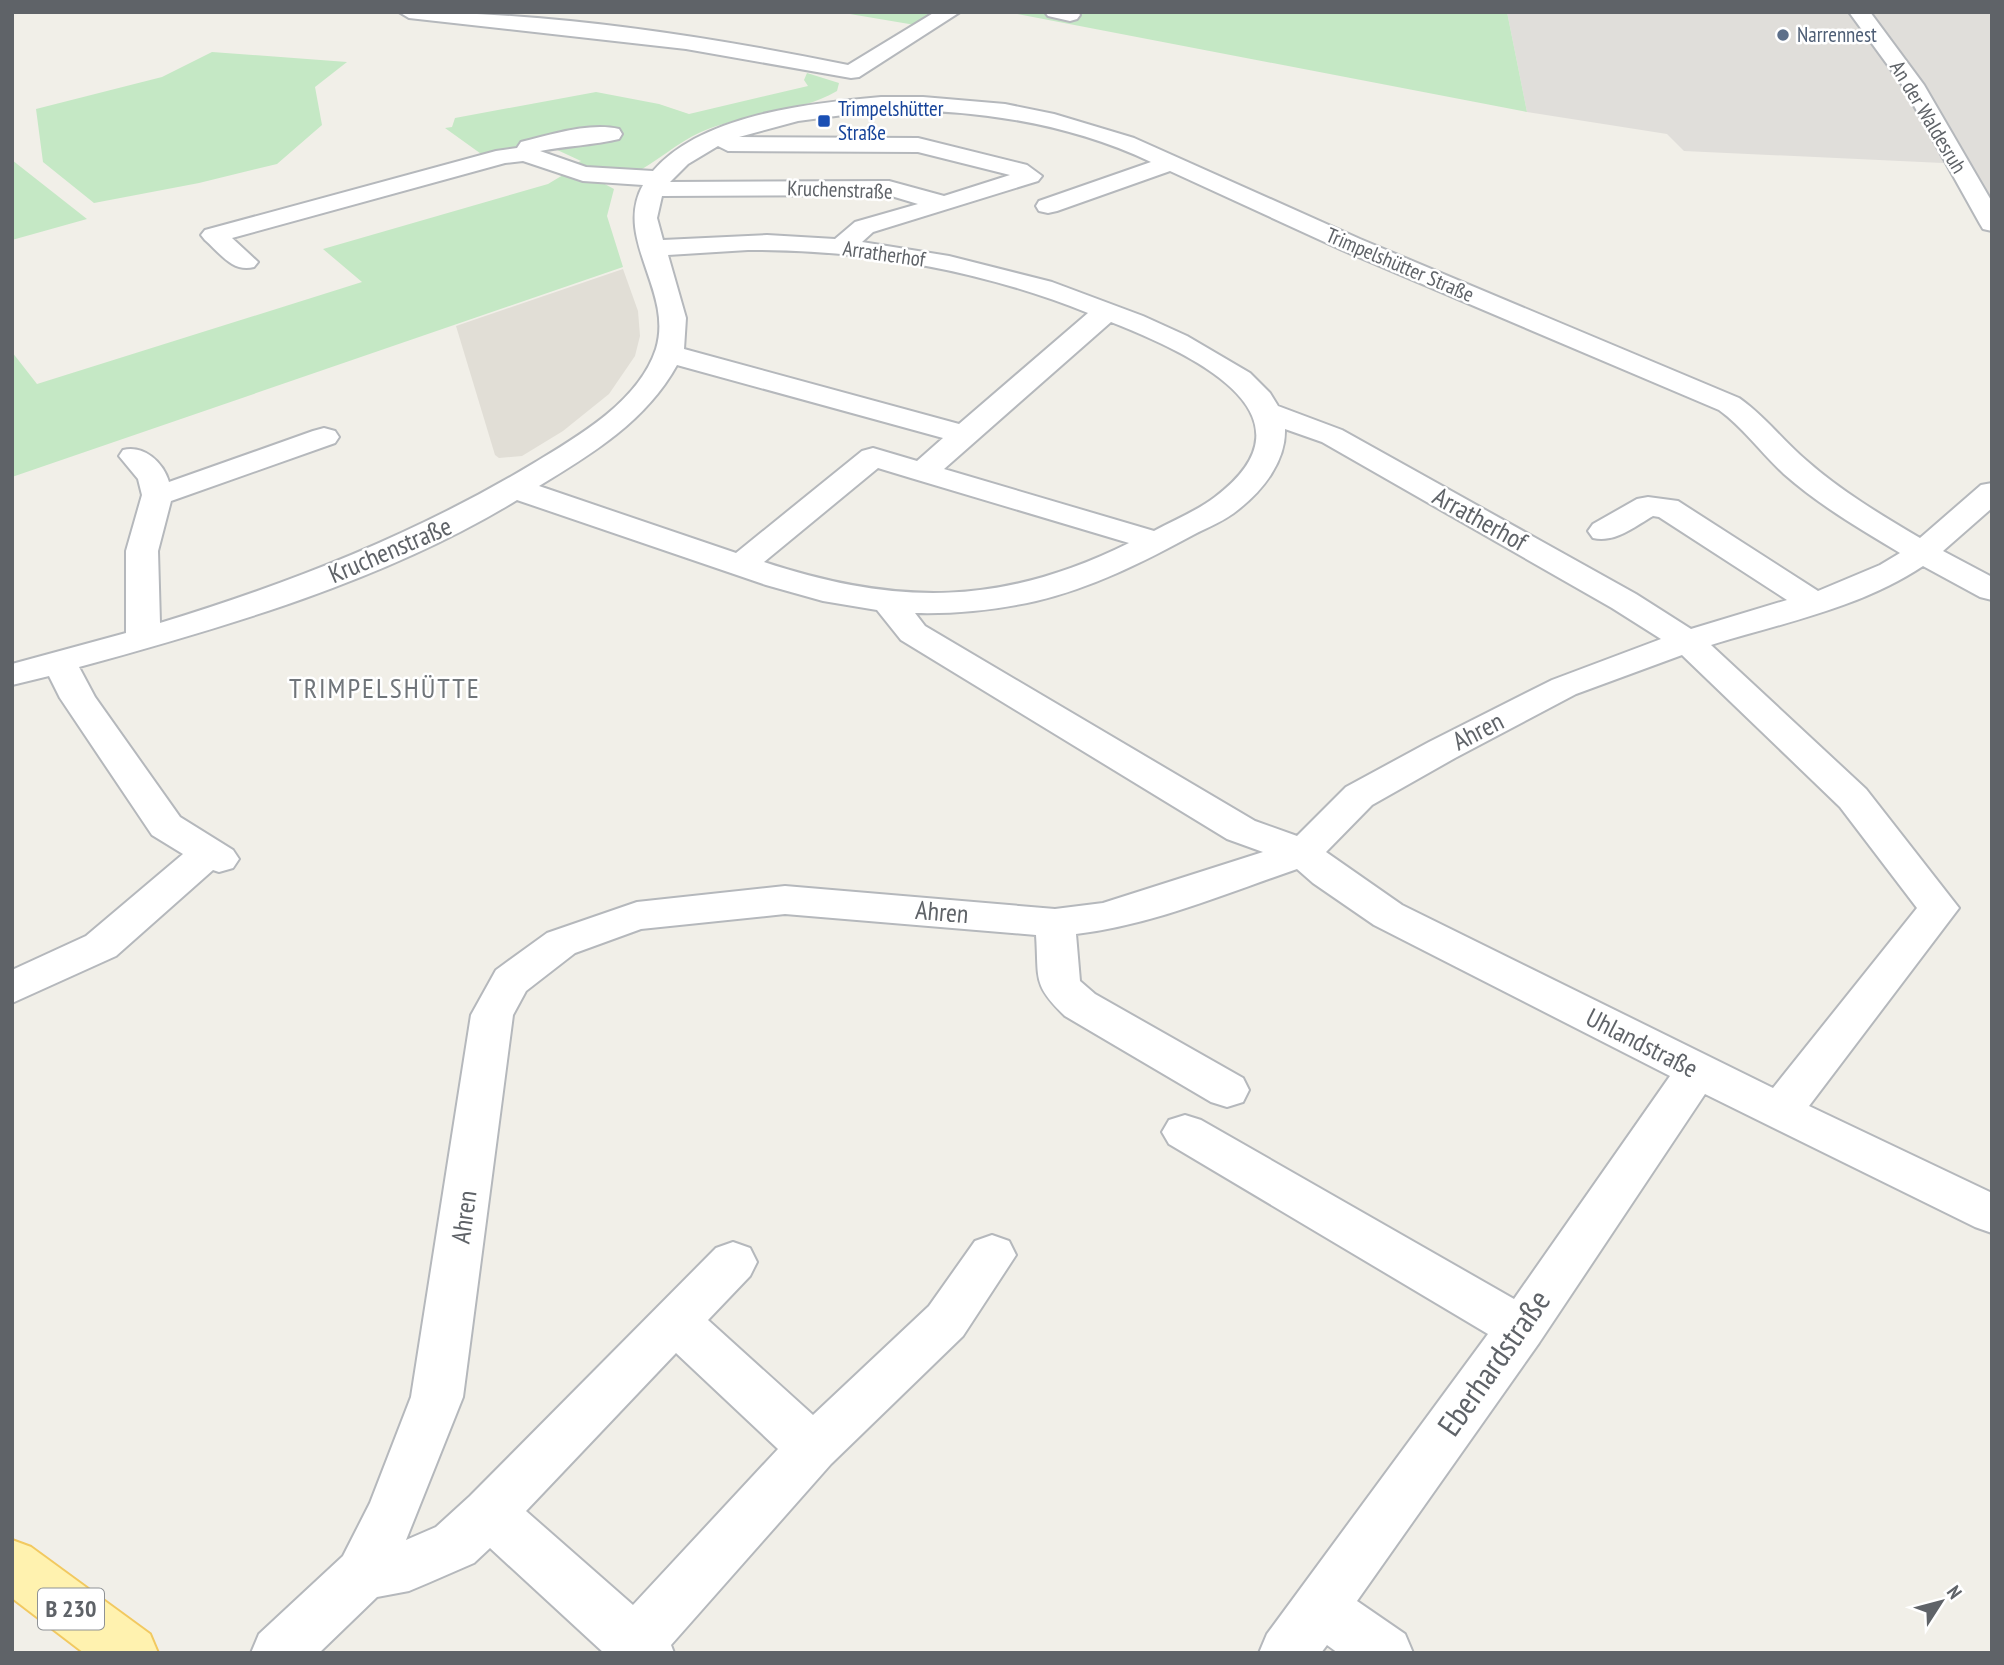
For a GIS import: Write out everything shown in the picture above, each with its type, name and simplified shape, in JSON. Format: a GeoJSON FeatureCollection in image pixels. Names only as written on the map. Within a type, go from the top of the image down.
{"type":"FeatureCollection","features":[{"type":"Feature","properties":{"kind":"main road","name":"B 230"},"geometry":{"type":"LineString","coordinates":[[12,1565],[130,1653]]}},
{"type":"Feature","properties":{"kind":"street"},"geometry":{"type":"LineString","coordinates":[[409,12],[666,38],[769,54],[851,72],[950,12]]}},
{"type":"Feature","properties":{"kind":"street","name":"An der Waldesruh"},"geometry":{"type":"LineString","coordinates":[[1859,12],[1913,85],[1985,202],[1992,224]]}},
{"type":"Feature","properties":{"kind":"street"},"geometry":{"type":"LineString","coordinates":[[657,184],[677,164],[709,142],[781,117],[864,104],[851,72]]}},
{"type":"Feature","properties":{"kind":"street","name":"Trimpelshütter Straße"},"geometry":{"type":"LineString","coordinates":[[864,104],[949,103],[1020,113],[1107,136],[1170,163],[1337,238],[1729,404],[1743,413],[1772,446],[1806,477],[1921,553],[1992,590]]}},
{"type":"Feature","properties":{"kind":"street"},"geometry":{"type":"LineString","coordinates":[[525,154],[529,147],[575,137],[611,134]]}},
{"type":"Feature","properties":{"kind":"street","name":"Kruchenstraße"},"geometry":{"type":"LineString","coordinates":[[245,262],[214,235],[504,156],[525,154],[583,174],[657,184],[889,188],[945,204],[1030,176],[1019,170],[918,145],[743,145],[709,142]]}},
{"type":"Feature","properties":{"kind":"street"},"geometry":{"type":"LineString","coordinates":[[1048,206],[1170,163]]}},
{"type":"Feature","properties":{"kind":"street","name":"Kruchenstraße"},"geometry":{"type":"LineString","coordinates":[[12,675],[266,601],[358,566],[430,535],[516,489],[615,422],[649,387],[670,354],[673,323],[645,219],[657,184]]}},
{"type":"Feature","properties":{"kind":"street"},"geometry":{"type":"LineString","coordinates":[[841,247],[864,227],[945,204]]}},
{"type":"Feature","properties":{"kind":"street","name":"Arratherhof"},"geometry":{"type":"LineString","coordinates":[[653,248],[801,243],[889,253],[1017,280],[1107,311],[1199,353],[1250,389],[1266,412],[1332,436],[1624,601],[1687,641],[1853,798],[1939,908],[1781,1110]]}},
{"type":"Feature","properties":{"kind":"street"},"geometry":{"type":"LineString","coordinates":[[922,472],[1107,311]]}},
{"type":"Feature","properties":{"kind":"street"},"geometry":{"type":"LineString","coordinates":[[670,354],[965,435]]}},
{"type":"Feature","properties":{"kind":"street"},"geometry":{"type":"LineString","coordinates":[[516,489],[741,565],[832,592],[888,602],[945,604],[1017,596],[1074,579],[1158,542],[1227,504],[1249,483],[1261,466],[1270,445],[1266,412]]}},
{"type":"Feature","properties":{"kind":"street"},"geometry":{"type":"LineString","coordinates":[[741,565],[873,457],[912,421]]}},
{"type":"Feature","properties":{"kind":"street"},"geometry":{"type":"LineString","coordinates":[[157,495],[324,437]]}},
{"type":"Feature","properties":{"kind":"street"},"geometry":{"type":"LineString","coordinates":[[134,456],[153,477],[157,495],[142,551],[143,639]]}},
{"type":"Feature","properties":{"kind":"street"},"geometry":{"type":"LineString","coordinates":[[873,457],[1158,542]]}},
{"type":"Feature","properties":{"kind":"street","name":"Ahren"},"geometry":{"type":"LineString","coordinates":[[279,1653],[362,1574],[393,1511],[437,1397],[492,1015],[511,981],[561,943],[637,916],[785,900],[1055,923],[1103,917],[1171,898],[1303,853],[1325,834],[1359,796],[1564,687],[1687,641],[1841,594],[1892,572],[1921,553],[1992,492]]}},
{"type":"Feature","properties":{"kind":"street"},"geometry":{"type":"LineString","coordinates":[[1604,531],[1648,506],[1667,508],[1814,603]]}},
{"type":"Feature","properties":{"kind":"street"},"geometry":{"type":"LineString","coordinates":[[888,602],[913,633],[1012,694],[1241,830],[1303,853]]}},
{"type":"Feature","properties":{"kind":"street"},"geometry":{"type":"LineString","coordinates":[[12,988],[101,946],[214,856],[166,826],[78,698],[59,662]]}},
{"type":"Feature","properties":{"kind":"street","name":"Uhlandstraße"},"geometry":{"type":"LineString","coordinates":[[1303,853],[1327,874],[1388,915],[1992,1214]]}},
{"type":"Feature","properties":{"kind":"street"},"geometry":{"type":"LineString","coordinates":[[1055,923],[1060,986],[1080,1005],[1227,1090]]}},
{"type":"Feature","properties":{"kind":"street","name":"Eberhardstraße"},"geometry":{"type":"LineString","coordinates":[[1287,1653],[1521,1328],[1697,1070]]}},
{"type":"Feature","properties":{"kind":"street"},"geometry":{"type":"LineString","coordinates":[[1185,1132],[1521,1328]]}},
{"type":"Feature","properties":{"kind":"street"},"geometry":{"type":"LineString","coordinates":[[489,1513],[641,1648],[813,1448],[946,1321],[992,1255]]}},
{"type":"Feature","properties":{"kind":"street"},"geometry":{"type":"LineString","coordinates":[[362,1574],[408,1565],[456,1545],[733,1262]]}},
{"type":"Feature","properties":{"kind":"street"},"geometry":{"type":"LineString","coordinates":[[676,1322],[813,1448]]}},
{"type":"Feature","properties":{"kind":"street"},"geometry":{"type":"LineString","coordinates":[[1320,1607],[1385,1653]]}},
{"type":"Feature","properties":{"kind":"shaded area"},"geometry":{"type":"Polygon","coordinates":[[[1507,12],[1992,12],[1992,204],[1964,164],[1684,151],[1667,134],[1527,112],[1507,12]]]}},
{"type":"Feature","properties":{"kind":"shaded area"},"geometry":{"type":"Polygon","coordinates":[[[623,269],[638,311],[640,336],[635,356],[609,394],[563,431],[522,456],[499,458],[495,455],[456,326],[623,269]]]}},
{"type":"Feature","properties":{"kind":"green space"},"geometry":{"type":"Polygon","coordinates":[[[838,12],[937,12],[921,26],[838,12]]]}},
{"type":"Feature","properties":{"kind":"green space"},"geometry":{"type":"Polygon","coordinates":[[[1007,12],[1507,12],[1527,112],[1007,12]]]}},
{"type":"Feature","properties":{"kind":"green space"},"geometry":{"type":"Polygon","coordinates":[[[212,52],[347,62],[315,87],[322,125],[277,164],[199,183],[94,203],[43,162],[36,109],[162,77],[212,52]]]}},
{"type":"Feature","properties":{"kind":"green space"},"geometry":{"type":"Polygon","coordinates":[[[807,73],[839,83],[837,91],[806,104],[701,132],[631,175],[570,166],[581,161],[553,148],[581,139],[622,136],[623,132],[578,133],[484,156],[445,128],[452,127],[455,118],[596,92],[659,104],[689,114],[808,86],[804,80],[807,73]]]}},
{"type":"Feature","properties":{"kind":"green space"},"geometry":{"type":"Polygon","coordinates":[[[12,160],[87,219],[12,240],[12,160]]]}},
{"type":"Feature","properties":{"kind":"green space"},"geometry":{"type":"Polygon","coordinates":[[[563,175],[601,182],[614,189],[607,216],[623,267],[12,477],[12,352],[37,384],[362,282],[323,249],[548,184],[563,175]]]}},
{"type":"Feature","properties":{"kind":"place","name":"Narrennest"},"geometry":{"type":"Point","coordinates":[1783,35]}},
{"type":"Feature","properties":{"kind":"place","name":"Trimpelshütter Straße"},"geometry":{"type":"Point","coordinates":[824,121]}},
{"type":"Feature","properties":{"kind":"district","name":"TRIMPELSHÜTTE"},"geometry":{"type":"Point","coordinates":[385,688]}}]}
